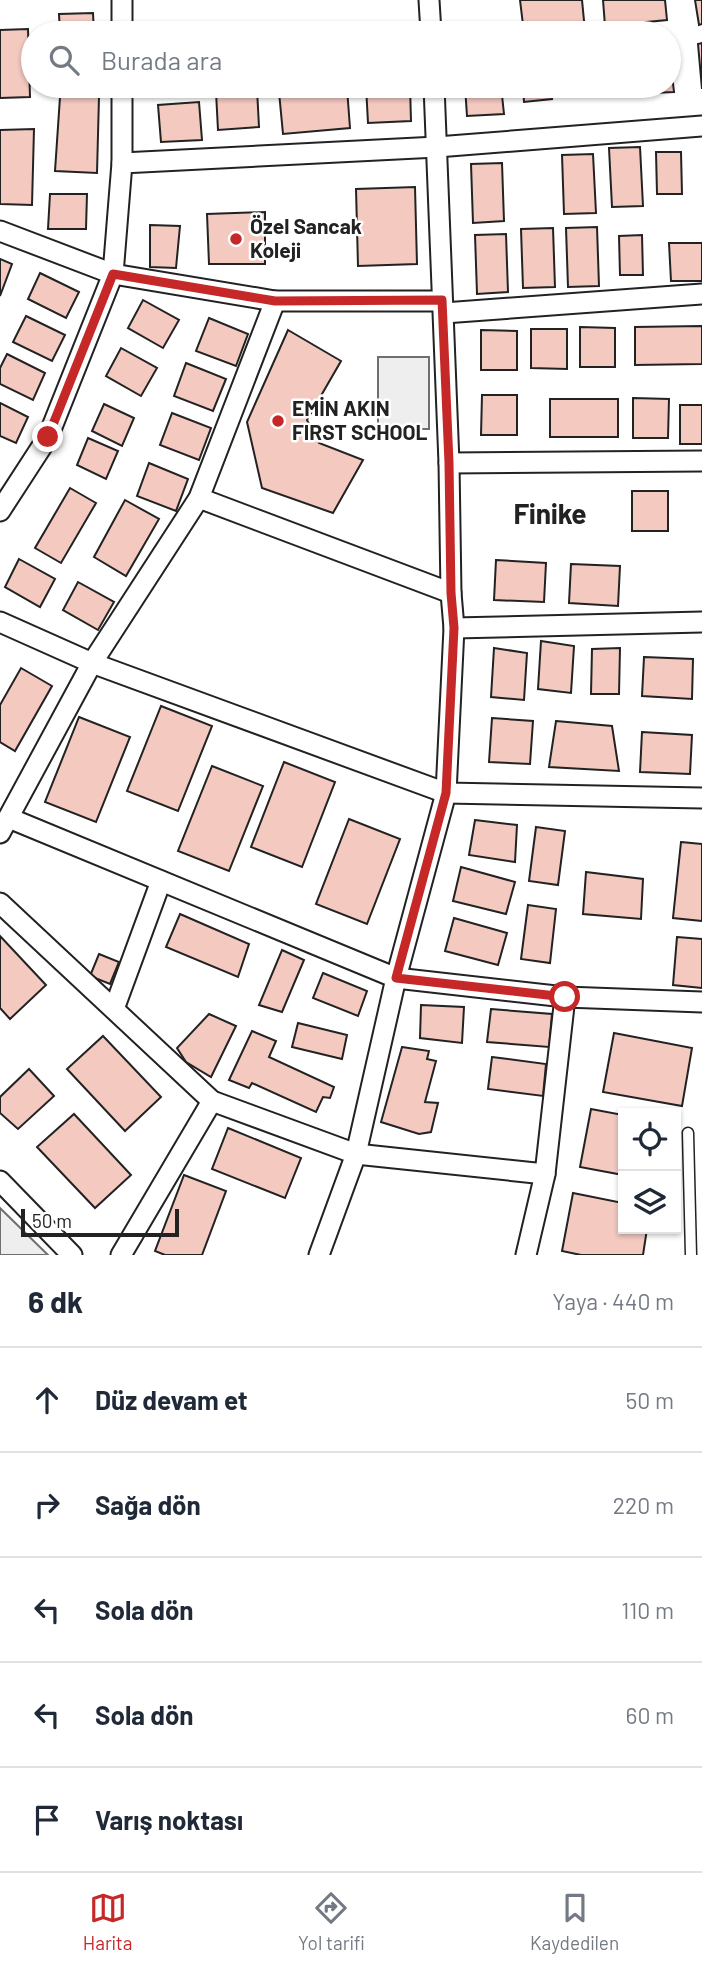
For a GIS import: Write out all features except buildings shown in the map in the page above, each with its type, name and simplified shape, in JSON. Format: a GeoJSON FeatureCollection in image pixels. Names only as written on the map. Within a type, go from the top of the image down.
{"type":"FeatureCollection","features":[{"type":"Feature","properties":{"kind":"street"},"geometry":{"type":"LineString","coordinates":[[429,0],[430,21]]}},
{"type":"Feature","properties":{"kind":"street"},"geometry":{"type":"LineString","coordinates":[[124,21],[127,1]]}},
{"type":"Feature","properties":{"kind":"street"},"geometry":{"type":"LineString","coordinates":[[0,511],[48,437],[113,274],[122,163],[122,98]]}},
{"type":"Feature","properties":{"kind":"street"},"geometry":{"type":"LineString","coordinates":[[319,1255],[356,1154],[396,978],[446,793],[454,628],[435,98]]}},
{"type":"Feature","properties":{"kind":"street"},"geometry":{"type":"LineString","coordinates":[[122,163],[438,147],[702,127]]}},
{"type":"Feature","properties":{"kind":"street"},"geometry":{"type":"LineString","coordinates":[[0,232],[113,274],[275,301],[443,307],[702,294]]}},
{"type":"Feature","properties":{"kind":"street"},"geometry":{"type":"LineString","coordinates":[[275,301],[199,498],[92,663],[4,826],[160,881],[396,978],[565,997],[702,1002]]}},
{"type":"Feature","properties":{"kind":"street"},"geometry":{"type":"LineString","coordinates":[[449,463],[702,461]]}},
{"type":"Feature","properties":{"kind":"street"},"geometry":{"type":"LineString","coordinates":[[199,498],[451,593]]}},
{"type":"Feature","properties":{"kind":"street"},"geometry":{"type":"LineString","coordinates":[[0,622],[92,663],[446,793],[702,798]]}},
{"type":"Feature","properties":{"kind":"street"},"geometry":{"type":"LineString","coordinates":[[454,628],[702,622]]}},
{"type":"Feature","properties":{"kind":"street"},"geometry":{"type":"LineString","coordinates":[[114,1009],[160,881]]}},
{"type":"Feature","properties":{"kind":"street"},"geometry":{"type":"LineString","coordinates":[[0,902],[212,1101],[356,1154],[545,1174]]}},
{"type":"Feature","properties":{"kind":"street"},"geometry":{"type":"LineString","coordinates":[[526,1255],[545,1174],[565,997]]}},
{"type":"Feature","properties":{"kind":"street"},"geometry":{"type":"LineString","coordinates":[[121,1255],[212,1101]]}},
{"type":"Feature","properties":{"kind":"street"},"geometry":{"type":"LineString","coordinates":[[0,1181],[72,1255]]}},
{"type":"Feature","properties":{"kind":"lane"},"geometry":{"type":"LineString","coordinates":[[688,1133],[691,1255]]}},
{"type":"Feature","properties":{"kind":"shaded area"},"geometry":{"type":"Polygon","coordinates":[[[378,357],[429,357],[429,429],[378,429],[378,357]]]}},
{"type":"Feature","properties":{"kind":"shaded area"},"geometry":{"type":"Polygon","coordinates":[[[0,1208],[48,1255],[0,1255],[0,1208]]]}},
{"type":"Feature","properties":{"kind":"place","name":"Özel Sancak Koleji"},"geometry":{"type":"Point","coordinates":[236,239]}},
{"type":"Feature","properties":{"kind":"place","name":"EMİN AKIN FIRST SCHOOL"},"geometry":{"type":"Point","coordinates":[278,421]}},
{"type":"Feature","properties":{"kind":"district","name":"Finike"},"geometry":{"type":"Point","coordinates":[550,514]}},
{"type":"Feature","properties":{"kind":"route"},"geometry":{"type":"LineString","coordinates":[[48,437],[113,274],[275,301],[442,300],[454,628],[446,793],[396,978],[565,997]]}}]}
